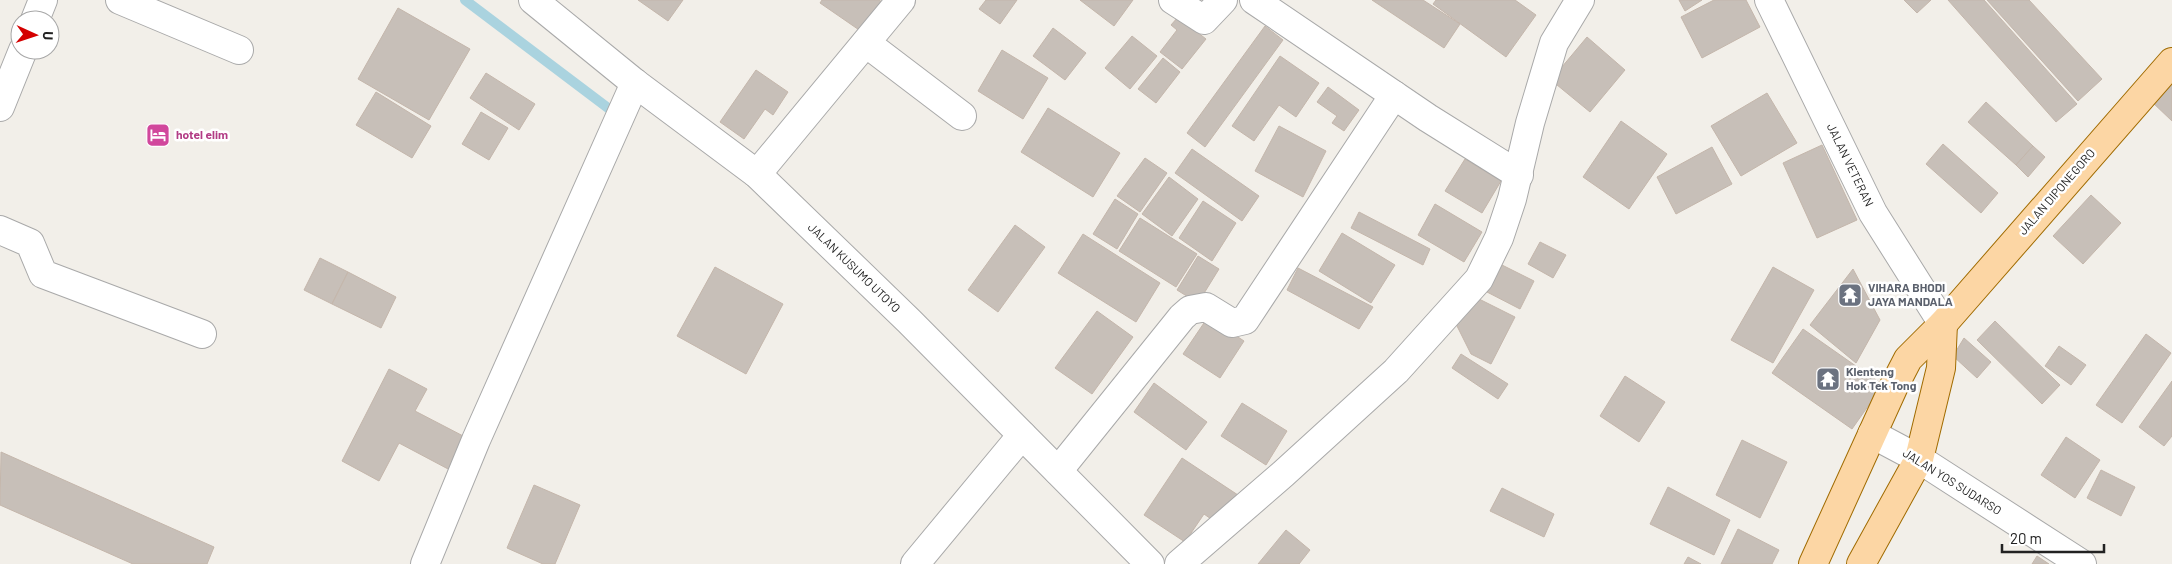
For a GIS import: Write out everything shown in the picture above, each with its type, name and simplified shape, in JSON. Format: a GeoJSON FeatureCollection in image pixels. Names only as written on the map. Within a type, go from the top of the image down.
{"type":"FeatureCollection","features":[{"type":"Feature","properties":{"kind":"main road","name":"JALAN DIPONEGORO"},"geometry":{"type":"LineString","coordinates":[[1813,564],[1908,359],[1943,324],[2172,62]]}},
{"type":"Feature","properties":{"kind":"main road"},"geometry":{"type":"LineString","coordinates":[[1861,564],[1919,459],[1941,368],[1943,324]]}},
{"type":"Feature","properties":{"kind":"street"},"geometry":{"type":"LineString","coordinates":[[120,0],[239,50]]}},
{"type":"Feature","properties":{"kind":"street","name":"JALAN KUSUMO UTOYO"},"geometry":{"type":"LineString","coordinates":[[533,0],[635,83],[757,174],[909,322],[1150,564]]}},
{"type":"Feature","properties":{"kind":"street"},"geometry":{"type":"LineString","coordinates":[[757,174],[901,0]]}},
{"type":"Feature","properties":{"kind":"street"},"geometry":{"type":"LineString","coordinates":[[1173,0],[1204,20],[1223,0]]}},
{"type":"Feature","properties":{"kind":"street"},"geometry":{"type":"LineString","coordinates":[[1254,0],[1394,95],[1519,175]]}},
{"type":"Feature","properties":{"kind":"street"},"geometry":{"type":"LineString","coordinates":[[1179,564],[1283,474],[1396,371],[1479,279],[1499,238],[1519,175],[1530,124],[1554,43],[1580,0]]}},
{"type":"Feature","properties":{"kind":"street","name":"JALAN VETERAN"},"geometry":{"type":"LineString","coordinates":[[1769,0],[1873,213],[1943,324]]}},
{"type":"Feature","properties":{"kind":"street"},"geometry":{"type":"LineString","coordinates":[[866,43],[962,116]]}},
{"type":"Feature","properties":{"kind":"street"},"geometry":{"type":"LineString","coordinates":[[0,107],[19,60]]}},
{"type":"Feature","properties":{"kind":"street"},"geometry":{"type":"LineString","coordinates":[[426,564],[476,440],[635,83]]}},
{"type":"Feature","properties":{"kind":"street"},"geometry":{"type":"LineString","coordinates":[[1058,471],[1182,317],[1190,310],[1206,306],[1228,322],[1237,323],[1245,320],[1394,95]]}},
{"type":"Feature","properties":{"kind":"street"},"geometry":{"type":"LineString","coordinates":[[0,230],[30,243],[43,274],[202,334]]}},
{"type":"Feature","properties":{"kind":"street","name":"JALAN YOS SUDARSO"},"geometry":{"type":"LineString","coordinates":[[1872,434],[1919,459],[2082,564]]}},
{"type":"Feature","properties":{"kind":"street"},"geometry":{"type":"LineString","coordinates":[[915,564],[1022,435]]}},
{"type":"Feature","properties":{"kind":"building"},"geometry":{"type":"Polygon","coordinates":[[[638,0],[683,0],[668,21],[638,0]]]}},
{"type":"Feature","properties":{"kind":"building"},"geometry":{"type":"Polygon","coordinates":[[[822,0],[879,0],[885,4],[865,34],[820,3],[822,0]]]}},
{"type":"Feature","properties":{"kind":"building"},"geometry":{"type":"Polygon","coordinates":[[[986,0],[1017,0],[1000,24],[979,9],[986,0]]]}},
{"type":"Feature","properties":{"kind":"building"},"geometry":{"type":"Polygon","coordinates":[[[1080,0],[1133,0],[1114,26],[1080,0]]]}},
{"type":"Feature","properties":{"kind":"building"},"geometry":{"type":"Polygon","coordinates":[[[1372,0],[1423,0],[1460,24],[1444,48],[1372,0]]]}},
{"type":"Feature","properties":{"kind":"building"},"geometry":{"type":"Polygon","coordinates":[[[1436,0],[1515,0],[1536,15],[1506,57],[1433,4],[1436,0]]]}},
{"type":"Feature","properties":{"kind":"building"},"geometry":{"type":"Polygon","coordinates":[[[1679,0],[1702,0],[1685,11],[1679,0]]]}},
{"type":"Feature","properties":{"kind":"building"},"geometry":{"type":"Polygon","coordinates":[[[1714,0],[1746,0],[1760,27],[1702,58],[1681,17],[1714,0]]]}},
{"type":"Feature","properties":{"kind":"building"},"geometry":{"type":"Polygon","coordinates":[[[1904,0],[1931,0],[1917,13],[1904,0]]]}},
{"type":"Feature","properties":{"kind":"building"},"geometry":{"type":"Polygon","coordinates":[[[1948,0],[1984,0],[2077,104],[2056,122],[1948,0]]]}},
{"type":"Feature","properties":{"kind":"building"},"geometry":{"type":"Polygon","coordinates":[[[1987,0],[2029,0],[2102,79],[2078,101],[1987,0]]]}},
{"type":"Feature","properties":{"kind":"building"},"geometry":{"type":"Polygon","coordinates":[[[398,8],[470,49],[429,120],[358,79],[398,8]]]}},
{"type":"Feature","properties":{"kind":"building"},"geometry":{"type":"Polygon","coordinates":[[[1178,17],[1206,39],[1182,69],[1160,52],[1177,30],[1171,25],[1178,17]]]}},
{"type":"Feature","properties":{"kind":"building"},"geometry":{"type":"Polygon","coordinates":[[[1265,26],[1283,40],[1205,147],[1187,133],[1265,26]]]}},
{"type":"Feature","properties":{"kind":"building"},"geometry":{"type":"Polygon","coordinates":[[[1053,28],[1086,53],[1065,80],[1033,56],[1053,28]]]}},
{"type":"Feature","properties":{"kind":"building"},"geometry":{"type":"Polygon","coordinates":[[[1132,36],[1157,56],[1130,89],[1105,68],[1132,36]]]}},
{"type":"Feature","properties":{"kind":"building"},"geometry":{"type":"Polygon","coordinates":[[[1587,37],[1625,70],[1590,112],[1551,80],[1587,37]]]}},
{"type":"Feature","properties":{"kind":"building"},"geometry":{"type":"Polygon","coordinates":[[[1002,50],[1048,78],[1023,119],[978,91],[1002,50]]]}},
{"type":"Feature","properties":{"kind":"building"},"geometry":{"type":"Polygon","coordinates":[[[1280,56],[1319,83],[1296,117],[1279,105],[1254,141],[1232,126],[1280,56]]]}},
{"type":"Feature","properties":{"kind":"building"},"geometry":{"type":"Polygon","coordinates":[[[1163,58],[1180,72],[1156,103],[1138,89],[1163,58]]]}},
{"type":"Feature","properties":{"kind":"building"},"geometry":{"type":"Polygon","coordinates":[[[756,70],[788,92],[773,115],[765,109],[744,139],[720,122],[756,70]]]}},
{"type":"Feature","properties":{"kind":"building"},"geometry":{"type":"Polygon","coordinates":[[[486,73],[535,104],[519,130],[470,98],[486,73]]]}},
{"type":"Feature","properties":{"kind":"building"},"geometry":{"type":"Polygon","coordinates":[[[2172,78],[2172,121],[2151,101],[2172,78]]]}},
{"type":"Feature","properties":{"kind":"building"},"geometry":{"type":"Polygon","coordinates":[[[1328,87],[1359,110],[1344,131],[1332,123],[1337,116],[1317,102],[1328,87]]]}},
{"type":"Feature","properties":{"kind":"building"},"geometry":{"type":"Polygon","coordinates":[[[376,92],[431,126],[412,158],[356,125],[376,92]]]}},
{"type":"Feature","properties":{"kind":"building"},"geometry":{"type":"Polygon","coordinates":[[[1767,93],[1797,143],[1741,176],[1711,126],[1767,93]]]}},
{"type":"Feature","properties":{"kind":"building"},"geometry":{"type":"Polygon","coordinates":[[[1986,102],[2033,146],[2016,165],[1968,122],[1986,102]]]}},
{"type":"Feature","properties":{"kind":"building"},"geometry":{"type":"Polygon","coordinates":[[[1048,108],[1120,153],[1093,197],[1021,152],[1048,108]]]}},
{"type":"Feature","properties":{"kind":"building"},"geometry":{"type":"Polygon","coordinates":[[[481,112],[508,128],[489,160],[462,144],[481,112]]]}},
{"type":"Feature","properties":{"kind":"building"},"geometry":{"type":"Polygon","coordinates":[[[1621,121],[1667,154],[1629,209],[1583,177],[1621,121]]]}},
{"type":"Feature","properties":{"kind":"building"},"geometry":{"type":"Polygon","coordinates":[[[1279,126],[1326,151],[1303,197],[1255,171],[1279,126]]]}},
{"type":"Feature","properties":{"kind":"building"},"geometry":{"type":"Polygon","coordinates":[[[1943,144],[1998,193],[1981,213],[1926,164],[1943,144]]]}},
{"type":"Feature","properties":{"kind":"building"},"geometry":{"type":"Polygon","coordinates":[[[1822,145],[1857,220],[1817,238],[1783,163],[1822,145]]]}},
{"type":"Feature","properties":{"kind":"building"},"geometry":{"type":"Polygon","coordinates":[[[2033,146],[2045,157],[2028,177],[2016,165],[2033,146]]]}},
{"type":"Feature","properties":{"kind":"building"},"geometry":{"type":"Polygon","coordinates":[[[1712,147],[1732,184],[1676,214],[1657,177],[1712,147]]]}},
{"type":"Feature","properties":{"kind":"building"},"geometry":{"type":"Polygon","coordinates":[[[1192,149],[1259,196],[1242,221],[1175,173],[1192,149]]]}},
{"type":"Feature","properties":{"kind":"building"},"geometry":{"type":"Polygon","coordinates":[[[1145,158],[1167,173],[1140,212],[1117,196],[1145,158]]]}},
{"type":"Feature","properties":{"kind":"building"},"geometry":{"type":"Polygon","coordinates":[[[1465,159],[1501,181],[1482,213],[1445,191],[1465,159]]]}},
{"type":"Feature","properties":{"kind":"building"},"geometry":{"type":"Polygon","coordinates":[[[1169,177],[1198,199],[1172,236],[1142,214],[1169,177]]]}},
{"type":"Feature","properties":{"kind":"building"},"geometry":{"type":"Polygon","coordinates":[[[2091,195],[2121,223],[2083,264],[2053,236],[2091,195]]]}},
{"type":"Feature","properties":{"kind":"building"},"geometry":{"type":"Polygon","coordinates":[[[1115,199],[1138,214],[1117,249],[1093,234],[1115,199]]]}},
{"type":"Feature","properties":{"kind":"building"},"geometry":{"type":"Polygon","coordinates":[[[1203,201],[1236,223],[1212,261],[1179,238],[1203,201]]]}},
{"type":"Feature","properties":{"kind":"building"},"geometry":{"type":"Polygon","coordinates":[[[1435,204],[1482,232],[1464,262],[1418,235],[1435,204]]]}},
{"type":"Feature","properties":{"kind":"building"},"geometry":{"type":"Polygon","coordinates":[[[1359,212],[1430,249],[1423,265],[1351,228],[1359,212]]]}},
{"type":"Feature","properties":{"kind":"building"},"geometry":{"type":"Polygon","coordinates":[[[1140,218],[1197,254],[1176,287],[1119,251],[1140,218]]]}},
{"type":"Feature","properties":{"kind":"building"},"geometry":{"type":"Polygon","coordinates":[[[1015,225],[1045,247],[998,312],[968,290],[1015,225]]]}},
{"type":"Feature","properties":{"kind":"building"},"geometry":{"type":"Polygon","coordinates":[[[1342,233],[1395,265],[1371,303],[1319,271],[1342,233]]]}},
{"type":"Feature","properties":{"kind":"building"},"geometry":{"type":"Polygon","coordinates":[[[1083,234],[1160,283],[1136,322],[1058,273],[1083,234]]]}},
{"type":"Feature","properties":{"kind":"building"},"geometry":{"type":"Polygon","coordinates":[[[1540,242],[1566,255],[1553,278],[1528,264],[1540,242]]]}},
{"type":"Feature","properties":{"kind":"building"},"geometry":{"type":"Polygon","coordinates":[[[1198,256],[1219,269],[1198,303],[1177,290],[1198,256]]]}},
{"type":"Feature","properties":{"kind":"building"},"geometry":{"type":"Polygon","coordinates":[[[320,258],[348,272],[332,304],[304,290],[320,258]]]}},
{"type":"Feature","properties":{"kind":"building"},"geometry":{"type":"Polygon","coordinates":[[[1500,264],[1534,281],[1520,309],[1487,292],[1500,264]]]}},
{"type":"Feature","properties":{"kind":"building"},"geometry":{"type":"Polygon","coordinates":[[[715,267],[783,304],[746,374],[677,336],[715,267]]]}},
{"type":"Feature","properties":{"kind":"building"},"geometry":{"type":"Polygon","coordinates":[[[1773,267],[1814,290],[1773,363],[1731,340],[1773,267]]]}},
{"type":"Feature","properties":{"kind":"building"},"geometry":{"type":"Polygon","coordinates":[[[1298,268],[1373,307],[1359,329],[1287,290],[1298,268]]]}},
{"type":"Feature","properties":{"kind":"building","name":"VIHARA BHODI JAYA MANDALA"},"geometry":{"type":"Polygon","coordinates":[[[1853,269],[1880,320],[1856,363],[1810,325],[1853,269]]]}},
{"type":"Feature","properties":{"kind":"building"},"geometry":{"type":"Polygon","coordinates":[[[348,272],[396,297],[381,328],[332,304],[348,272]]]}},
{"type":"Feature","properties":{"kind":"building"},"geometry":{"type":"Polygon","coordinates":[[[1471,295],[1515,317],[1491,364],[1471,354],[1454,320],[1471,295]]]}},
{"type":"Feature","properties":{"kind":"building"},"geometry":{"type":"Polygon","coordinates":[[[1097,311],[1133,337],[1092,394],[1055,368],[1097,311]]]}},
{"type":"Feature","properties":{"kind":"building"},"geometry":{"type":"Polygon","coordinates":[[[1208,317],[1244,341],[1220,378],[1183,354],[1208,317]]]}},
{"type":"Feature","properties":{"kind":"building"},"geometry":{"type":"Polygon","coordinates":[[[1995,321],[2060,385],[2042,404],[1977,340],[1995,321]]]}},
{"type":"Feature","properties":{"kind":"building","name":"Klenteng Hok Tek Tong"},"geometry":{"type":"Polygon","coordinates":[[[1803,329],[1883,385],[1852,429],[1772,373],[1803,329]]]}},
{"type":"Feature","properties":{"kind":"building"},"geometry":{"type":"Polygon","coordinates":[[[2146,334],[2171,353],[2122,423],[2096,405],[2146,334]]]}},
{"type":"Feature","properties":{"kind":"building"},"geometry":{"type":"Polygon","coordinates":[[[1964,338],[1991,362],[1977,378],[1953,356],[1964,338]]]}},
{"type":"Feature","properties":{"kind":"building"},"geometry":{"type":"Polygon","coordinates":[[[2059,346],[2086,365],[2071,385],[2045,366],[2059,346]]]}},
{"type":"Feature","properties":{"kind":"building"},"geometry":{"type":"Polygon","coordinates":[[[1461,354],[1508,384],[1498,399],[1452,368],[1461,354]]]}},
{"type":"Feature","properties":{"kind":"building"},"geometry":{"type":"Polygon","coordinates":[[[389,369],[427,389],[415,411],[467,438],[450,470],[399,443],[379,481],[342,461],[389,369]]]}},
{"type":"Feature","properties":{"kind":"building"},"geometry":{"type":"Polygon","coordinates":[[[1625,376],[1665,402],[1639,442],[1600,416],[1625,376]]]}},
{"type":"Feature","properties":{"kind":"building"},"geometry":{"type":"Polygon","coordinates":[[[2172,381],[2172,436],[2164,446],[2139,427],[2172,381]]]}},
{"type":"Feature","properties":{"kind":"building"},"geometry":{"type":"Polygon","coordinates":[[[1154,383],[1207,422],[1186,450],[1134,412],[1154,383]]]}},
{"type":"Feature","properties":{"kind":"building"},"geometry":{"type":"Polygon","coordinates":[[[1242,403],[1287,431],[1266,465],[1221,436],[1242,403]]]}},
{"type":"Feature","properties":{"kind":"building"},"geometry":{"type":"Polygon","coordinates":[[[2066,437],[2100,460],[2075,498],[2041,475],[2066,437]]]}},
{"type":"Feature","properties":{"kind":"building"},"geometry":{"type":"Polygon","coordinates":[[[1742,440],[1787,462],[1760,518],[1716,495],[1742,440]]]}},
{"type":"Feature","properties":{"kind":"building"},"geometry":{"type":"Polygon","coordinates":[[[1,452],[214,547],[207,564],[133,564],[0,505],[1,452]]]}},
{"type":"Feature","properties":{"kind":"building"},"geometry":{"type":"Polygon","coordinates":[[[1182,458],[1241,497],[1221,526],[1204,514],[1185,542],[1144,515],[1182,458]]]}},
{"type":"Feature","properties":{"kind":"building"},"geometry":{"type":"Polygon","coordinates":[[[2101,470],[2135,487],[2121,516],[2087,498],[2101,470]]]}},
{"type":"Feature","properties":{"kind":"building"},"geometry":{"type":"Polygon","coordinates":[[[534,485],[580,505],[555,564],[543,564],[507,548],[534,485]]]}},
{"type":"Feature","properties":{"kind":"building"},"geometry":{"type":"Polygon","coordinates":[[[1668,487],[1730,520],[1714,555],[1650,524],[1668,487]]]}},
{"type":"Feature","properties":{"kind":"building"},"geometry":{"type":"Polygon","coordinates":[[[1502,488],[1554,514],[1544,537],[1490,511],[1502,488]]]}},
{"type":"Feature","properties":{"kind":"building"},"geometry":{"type":"Polygon","coordinates":[[[1738,529],[1779,550],[1772,564],[1721,564],[1738,529]]]}},
{"type":"Feature","properties":{"kind":"building"},"geometry":{"type":"Polygon","coordinates":[[[1286,530],[1310,550],[1299,564],[1258,564],[1286,530]]]}},
{"type":"Feature","properties":{"kind":"building"},"geometry":{"type":"Polygon","coordinates":[[[2037,556],[2049,564],[2032,564],[2037,556]]]}},
{"type":"Feature","properties":{"kind":"building"},"geometry":{"type":"Polygon","coordinates":[[[1688,557],[1701,564],[1684,564],[1688,557]]]}},
{"type":"Feature","properties":{"kind":"waterway"},"geometry":{"type":"LineString","coordinates":[[465,0],[612,111]]}},
{"type":"Feature","properties":{"kind":"place","name":"hotel elim"},"geometry":{"type":"Point","coordinates":[158,135]}},
{"type":"Feature","properties":{"kind":"place","name":"VIHARA BHODI JAYA MANDALA"},"geometry":{"type":"Point","coordinates":[1850,295]}},
{"type":"Feature","properties":{"kind":"place","name":"Klenteng Hok Tek Tong"},"geometry":{"type":"Point","coordinates":[1828,379]}}]}
